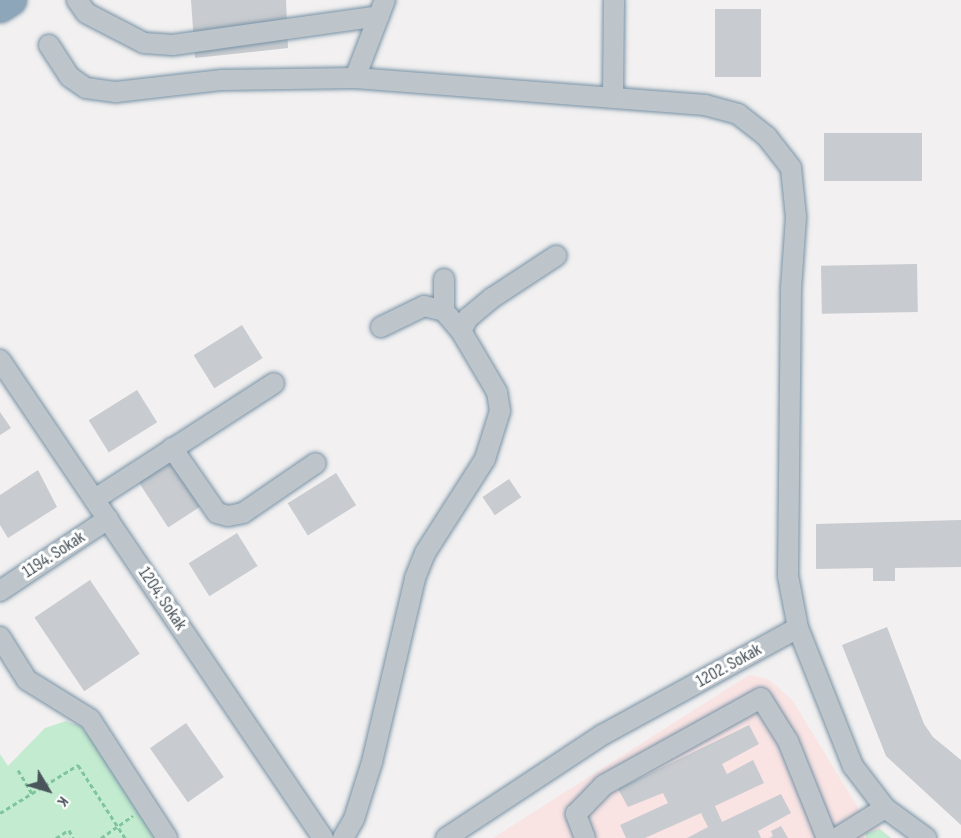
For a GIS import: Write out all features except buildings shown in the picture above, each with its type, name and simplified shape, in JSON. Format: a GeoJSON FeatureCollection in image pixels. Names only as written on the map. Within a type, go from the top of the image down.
{"type":"FeatureCollection","features":[{"type":"Feature","properties":{"kind":"highway"},"geometry":{"type":"LineString","coordinates":[[0,8],[11,0]]}},
{"type":"Feature","properties":{"kind":"street"},"geometry":{"type":"LineString","coordinates":[[77,0],[86,13],[144,43],[173,45],[382,8]]}},
{"type":"Feature","properties":{"kind":"street"},"geometry":{"type":"LineString","coordinates":[[613,96],[614,0]]}},
{"type":"Feature","properties":{"kind":"street"},"geometry":{"type":"LineString","coordinates":[[355,78],[382,8]]}},
{"type":"Feature","properties":{"kind":"street"},"geometry":{"type":"LineString","coordinates":[[49,45],[78,83],[86,88],[116,92],[222,80],[355,78],[613,96],[705,105],[738,114],[767,137],[791,168],[796,218],[791,288],[788,576],[798,628],[853,766],[885,808],[926,838]]}},
{"type":"Feature","properties":{"kind":"street"},"geometry":{"type":"LineString","coordinates":[[461,332],[468,318],[492,298],[556,256]]}},
{"type":"Feature","properties":{"kind":"street"},"geometry":{"type":"LineString","coordinates":[[444,279],[444,311]]}},
{"type":"Feature","properties":{"kind":"street"},"geometry":{"type":"LineString","coordinates":[[343,838],[354,819],[372,762],[415,578],[425,554],[486,459],[500,411],[497,392],[461,332],[444,311],[424,306],[381,327]]}},
{"type":"Feature","properties":{"kind":"street","name":"1204. Sokak"},"geometry":{"type":"LineString","coordinates":[[0,360],[323,838]]}},
{"type":"Feature","properties":{"kind":"street"},"geometry":{"type":"LineString","coordinates":[[94,499],[274,383]]}},
{"type":"Feature","properties":{"kind":"street"},"geometry":{"type":"LineString","coordinates":[[172,448],[217,513],[228,516],[243,513],[316,464]]}},
{"type":"Feature","properties":{"kind":"street","name":"1194. Sokak"},"geometry":{"type":"LineString","coordinates":[[0,591],[108,519]]}},
{"type":"Feature","properties":{"kind":"street","name":"1202. Sokak"},"geometry":{"type":"LineString","coordinates":[[446,838],[604,734],[798,628]]}},
{"type":"Feature","properties":{"kind":"street"},"geometry":{"type":"LineString","coordinates":[[0,637],[27,680],[90,719],[167,838]]}},
{"type":"Feature","properties":{"kind":"street"},"geometry":{"type":"LineString","coordinates":[[585,838],[576,814],[604,785],[761,698],[788,741],[827,838]]}},
{"type":"Feature","properties":{"kind":"street"},"geometry":{"type":"LineString","coordinates":[[837,838],[885,808]]}},
{"type":"Feature","properties":{"kind":"path"},"geometry":{"type":"LineString","coordinates":[[0,813],[78,765],[125,838]]}},
{"type":"Feature","properties":{"kind":"path"},"geometry":{"type":"LineString","coordinates":[[18,770],[32,793]]}},
{"type":"Feature","properties":{"kind":"path"},"geometry":{"type":"LineString","coordinates":[[101,838],[147,807]]}},
{"type":"Feature","properties":{"kind":"path"},"geometry":{"type":"LineString","coordinates":[[56,838],[69,830],[73,838]]}},
{"type":"Feature","properties":{"kind":"shaded area"},"geometry":{"type":"Polygon","coordinates":[[[749,675],[768,679],[792,700],[860,811],[891,838],[493,838],[749,675]]]}},
{"type":"Feature","properties":{"kind":"green space"},"geometry":{"type":"Polygon","coordinates":[[[66,721],[80,726],[93,740],[158,838],[0,838],[0,754],[8,766],[45,728],[66,721]]]}},
{"type":"Feature","properties":{"kind":"green space"},"geometry":{"type":"Polygon","coordinates":[[[880,829],[891,838],[866,838],[866,833],[880,829]]]}}]}
